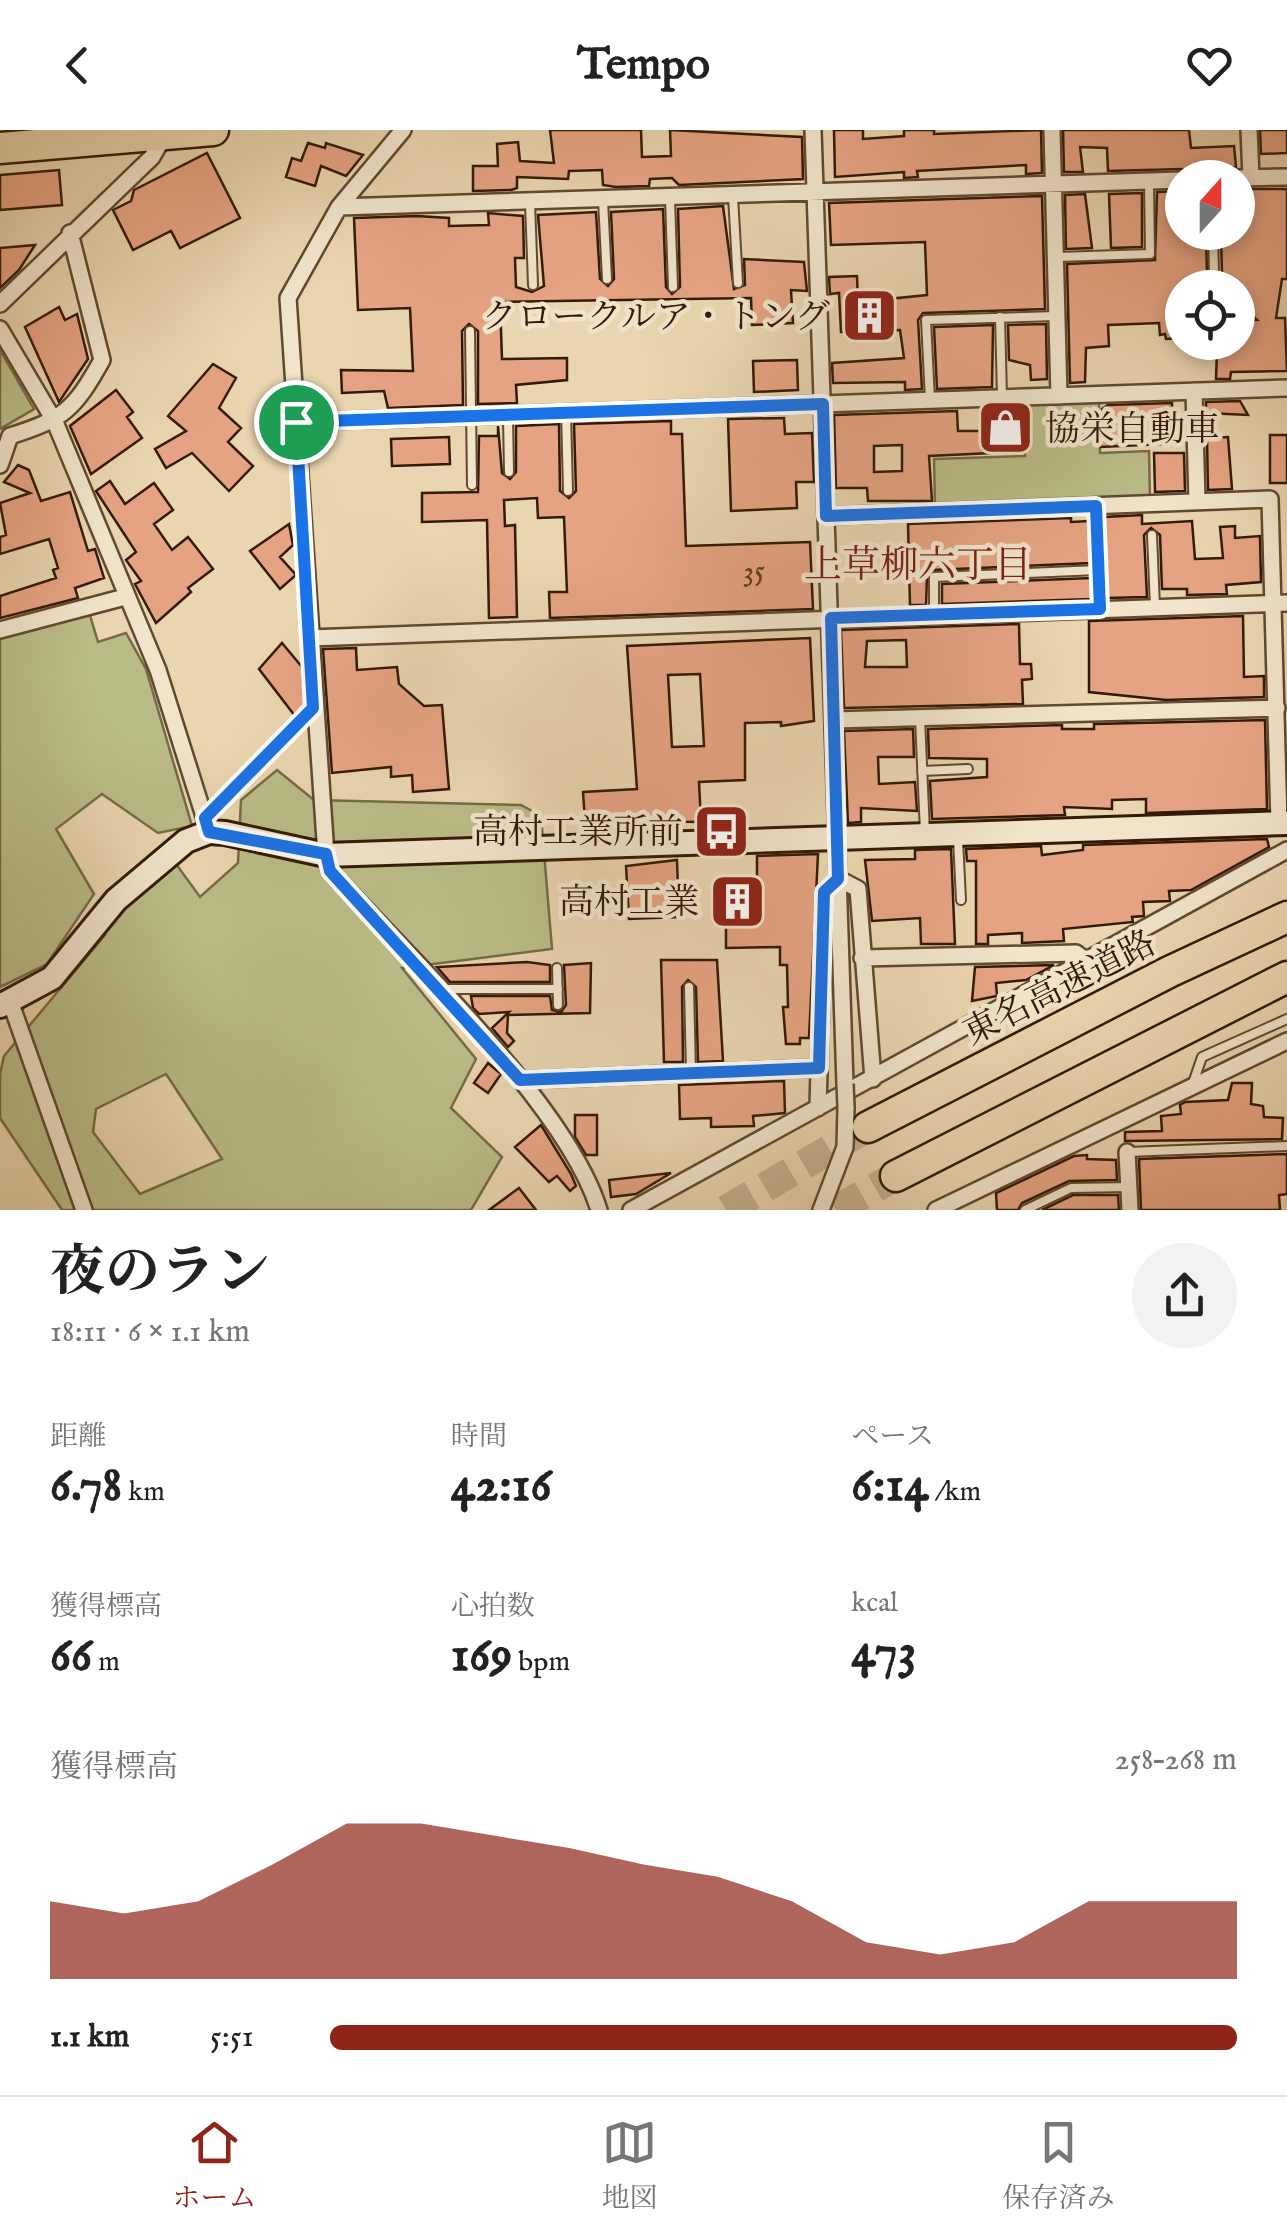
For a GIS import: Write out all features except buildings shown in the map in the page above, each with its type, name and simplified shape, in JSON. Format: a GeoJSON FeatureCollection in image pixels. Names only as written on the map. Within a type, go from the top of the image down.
{"type":"FeatureCollection","features":[{"type":"Feature","properties":{"kind":"highway"},"geometry":{"type":"LineString","coordinates":[[0,132],[19,130]]}},
{"type":"Feature","properties":{"kind":"highway"},"geometry":{"type":"LineString","coordinates":[[0,148],[213,130]]}},
{"type":"Feature","properties":{"kind":"highway","name":"東名高速道路"},"geometry":{"type":"LineString","coordinates":[[857,1117],[1287,918]]}},
{"type":"Feature","properties":{"kind":"highway"},"geometry":{"type":"LineString","coordinates":[[896,1176],[1287,976]]}},
{"type":"Feature","properties":{"kind":"street"},"geometry":{"type":"LineString","coordinates":[[403,130],[339,207],[288,298],[313,708],[326,854],[330,871],[520,1080],[589,1178],[599,1210]]}},
{"type":"Feature","properties":{"kind":"street"},"geometry":{"type":"LineString","coordinates":[[813,130],[844,1084],[857,1117],[821,1210]]}},
{"type":"Feature","properties":{"kind":"street"},"geometry":{"type":"LineString","coordinates":[[1052,130],[1059,396]]}},
{"type":"Feature","properties":{"kind":"street"},"geometry":{"type":"LineString","coordinates":[[1246,160],[1249,130]]}},
{"type":"Feature","properties":{"kind":"street"},"geometry":{"type":"LineString","coordinates":[[0,304],[152,157],[164,134]]}},
{"type":"Feature","properties":{"kind":"street"},"geometry":{"type":"LineString","coordinates":[[1255,177],[1287,176]]}},
{"type":"Feature","properties":{"kind":"street"},"geometry":{"type":"LineString","coordinates":[[339,207],[1165,181]]}},
{"type":"Feature","properties":{"kind":"street"},"geometry":{"type":"LineString","coordinates":[[0,465],[10,436],[55,422],[78,403],[102,360],[70,233]]}},
{"type":"Feature","properties":{"kind":"street"},"geometry":{"type":"LineString","coordinates":[[0,329],[55,422],[158,670],[207,825]]}},
{"type":"Feature","properties":{"kind":"street"},"geometry":{"type":"LineString","coordinates":[[296,422],[1287,388]]}},
{"type":"Feature","properties":{"kind":"street"},"geometry":{"type":"LineString","coordinates":[[1194,391],[1197,502]]}},
{"type":"Feature","properties":{"kind":"street"},"geometry":{"type":"LineString","coordinates":[[207,825],[326,854],[1283,823],[1277,708],[1280,603],[1270,500],[826,516]]}},
{"type":"Feature","properties":{"kind":"street"},"geometry":{"type":"LineString","coordinates":[[0,630],[125,597]]}},
{"type":"Feature","properties":{"kind":"street"},"geometry":{"type":"LineString","coordinates":[[309,638],[1280,603]]}},
{"type":"Feature","properties":{"kind":"street"},"geometry":{"type":"LineString","coordinates":[[834,720],[1277,708]]}},
{"type":"Feature","properties":{"kind":"street"},"geometry":{"type":"LineString","coordinates":[[84,1210],[5,1004],[52,978],[116,900],[207,825]]}},
{"type":"Feature","properties":{"kind":"street"},"geometry":{"type":"LineString","coordinates":[[631,1210],[1287,850]]}},
{"type":"Feature","properties":{"kind":"street"},"geometry":{"type":"LineString","coordinates":[[838,879],[858,890],[874,1078]]}},
{"type":"Feature","properties":{"kind":"street"},"geometry":{"type":"LineString","coordinates":[[818,1108],[824,892],[838,879]]}},
{"type":"Feature","properties":{"kind":"street"},"geometry":{"type":"LineString","coordinates":[[862,958],[1076,953],[1086,960]]}},
{"type":"Feature","properties":{"kind":"street"},"geometry":{"type":"LineString","coordinates":[[936,1210],[1287,1041]]}},
{"type":"Feature","properties":{"kind":"street"},"geometry":{"type":"LineString","coordinates":[[520,1080],[819,1068]]}},
{"type":"Feature","properties":{"kind":"street"},"geometry":{"type":"LineString","coordinates":[[1128,1152],[1130,1210]]}},
{"type":"Feature","properties":{"kind":"lane"},"geometry":{"type":"LineString","coordinates":[[1055,257],[1150,254],[1149,182]]}},
{"type":"Feature","properties":{"kind":"lane"},"geometry":{"type":"LineString","coordinates":[[733,196],[738,283]]}},
{"type":"Feature","properties":{"kind":"lane"},"geometry":{"type":"LineString","coordinates":[[670,198],[673,287]]}},
{"type":"Feature","properties":{"kind":"lane"},"geometry":{"type":"LineString","coordinates":[[602,200],[606,279]]}},
{"type":"Feature","properties":{"kind":"lane"},"geometry":{"type":"LineString","coordinates":[[530,202],[533,285]]}},
{"type":"Feature","properties":{"kind":"lane"},"geometry":{"type":"LineString","coordinates":[[930,400],[926,320],[1057,316]]}},
{"type":"Feature","properties":{"kind":"lane"},"geometry":{"type":"LineString","coordinates":[[1000,317],[1002,398]]}},
{"type":"Feature","properties":{"kind":"lane"},"geometry":{"type":"LineString","coordinates":[[470,331],[472,485]]}},
{"type":"Feature","properties":{"kind":"lane"},"geometry":{"type":"LineString","coordinates":[[566,413],[568,491]]}},
{"type":"Feature","properties":{"kind":"lane"},"geometry":{"type":"LineString","coordinates":[[508,415],[509,472]]}},
{"type":"Feature","properties":{"kind":"lane"},"geometry":{"type":"LineString","coordinates":[[1096,506],[1100,609]]}},
{"type":"Feature","properties":{"kind":"lane"},"geometry":{"type":"LineString","coordinates":[[1152,535],[1155,607]]}},
{"type":"Feature","properties":{"kind":"lane"},"geometry":{"type":"LineString","coordinates":[[934,615],[934,577],[1098,570]]}},
{"type":"Feature","properties":{"kind":"lane"},"geometry":{"type":"LineString","coordinates":[[920,718],[925,835]]}},
{"type":"Feature","properties":{"kind":"lane"},"geometry":{"type":"LineString","coordinates":[[922,771],[968,770]]}},
{"type":"Feature","properties":{"kind":"lane"},"geometry":{"type":"LineString","coordinates":[[957,834],[960,900]]}},
{"type":"Feature","properties":{"kind":"lane"},"geometry":{"type":"LineString","coordinates":[[1169,972],[1287,907]]}},
{"type":"Feature","properties":{"kind":"lane"},"geometry":{"type":"LineString","coordinates":[[557,968],[558,1005]]}},
{"type":"Feature","properties":{"kind":"lane"},"geometry":{"type":"LineString","coordinates":[[1140,1050],[1287,985]]}},
{"type":"Feature","properties":{"kind":"lane"},"geometry":{"type":"LineString","coordinates":[[689,987],[692,1075]]}},
{"type":"Feature","properties":{"kind":"lane"},"geometry":{"type":"LineString","coordinates":[[437,989],[558,989]]}},
{"type":"Feature","properties":{"kind":"lane"},"geometry":{"type":"LineString","coordinates":[[1192,1087],[1202,1057],[1287,1019]]}},
{"type":"Feature","properties":{"kind":"lane"},"geometry":{"type":"LineString","coordinates":[[1260,1054],[1287,1053]]}},
{"type":"Feature","properties":{"kind":"lane"},"geometry":{"type":"LineString","coordinates":[[1128,1152],[1287,1146]]}},
{"type":"Feature","properties":{"kind":"lane"},"geometry":{"type":"LineString","coordinates":[[1025,1210],[1071,1188],[1128,1187]]}},
{"type":"Feature","properties":{"kind":"path"},"geometry":{"type":"LineString","coordinates":[[207,825],[313,708]]}},
{"type":"Feature","properties":{"kind":"green space"},"geometry":{"type":"Polygon","coordinates":[[[0,350],[34,409],[0,429],[0,350]]]}},
{"type":"Feature","properties":{"kind":"green space"},"geometry":{"type":"Polygon","coordinates":[[[1099,400],[1100,453],[1149,451],[1150,498],[935,506],[934,459],[1025,456],[1023,402],[1099,400]]]}},
{"type":"Feature","properties":{"kind":"green space"},"geometry":{"type":"Polygon","coordinates":[[[89,612],[98,642],[126,633],[146,669],[192,826],[158,833],[102,794],[56,829],[94,894],[47,964],[0,987],[0,638],[89,612]]]}},
{"type":"Feature","properties":{"kind":"green space"},"geometry":{"type":"Polygon","coordinates":[[[277,770],[314,800],[521,805],[541,816],[552,949],[402,968],[476,1059],[451,1108],[502,1157],[471,1210],[62,1210],[0,1118],[4,1056],[105,935],[108,919],[174,861],[200,897],[238,863],[241,800],[277,770]],[[166,1074],[96,1109],[93,1132],[140,1194],[222,1159],[166,1074]]]}},
{"type":"Feature","properties":{"kind":"tunnel"},"geometry":{"type":"LineString","coordinates":[[726,1210],[868,1127]]}},
{"type":"Feature","properties":{"kind":"tunnel"},"geometry":{"type":"LineString","coordinates":[[836,1210],[896,1176]]}},
{"type":"Feature","properties":{"kind":"place","name":"クロークルア・トング"},"geometry":{"type":"Point","coordinates":[869,316]}},
{"type":"Feature","properties":{"kind":"place","name":"協栄自動車"},"geometry":{"type":"Point","coordinates":[1006,428]}},
{"type":"Feature","properties":{"kind":"place","name":"高村工業所前"},"geometry":{"type":"Point","coordinates":[722,831]}},
{"type":"Feature","properties":{"kind":"place","name":"高村工業"},"geometry":{"type":"Point","coordinates":[738,901]}},
{"type":"Feature","properties":{"kind":"district","name":"上草柳六丁目"},"geometry":{"type":"Point","coordinates":[918,564]}},
{"type":"Feature","properties":{"kind":"route"},"geometry":{"type":"LineString","coordinates":[[823,404],[826,516],[1096,506],[1100,609],[831,618],[838,879],[824,892],[819,1068],[520,1080],[330,871],[326,854],[209,832],[205,818],[313,708],[296,422],[823,404]]}}]}
